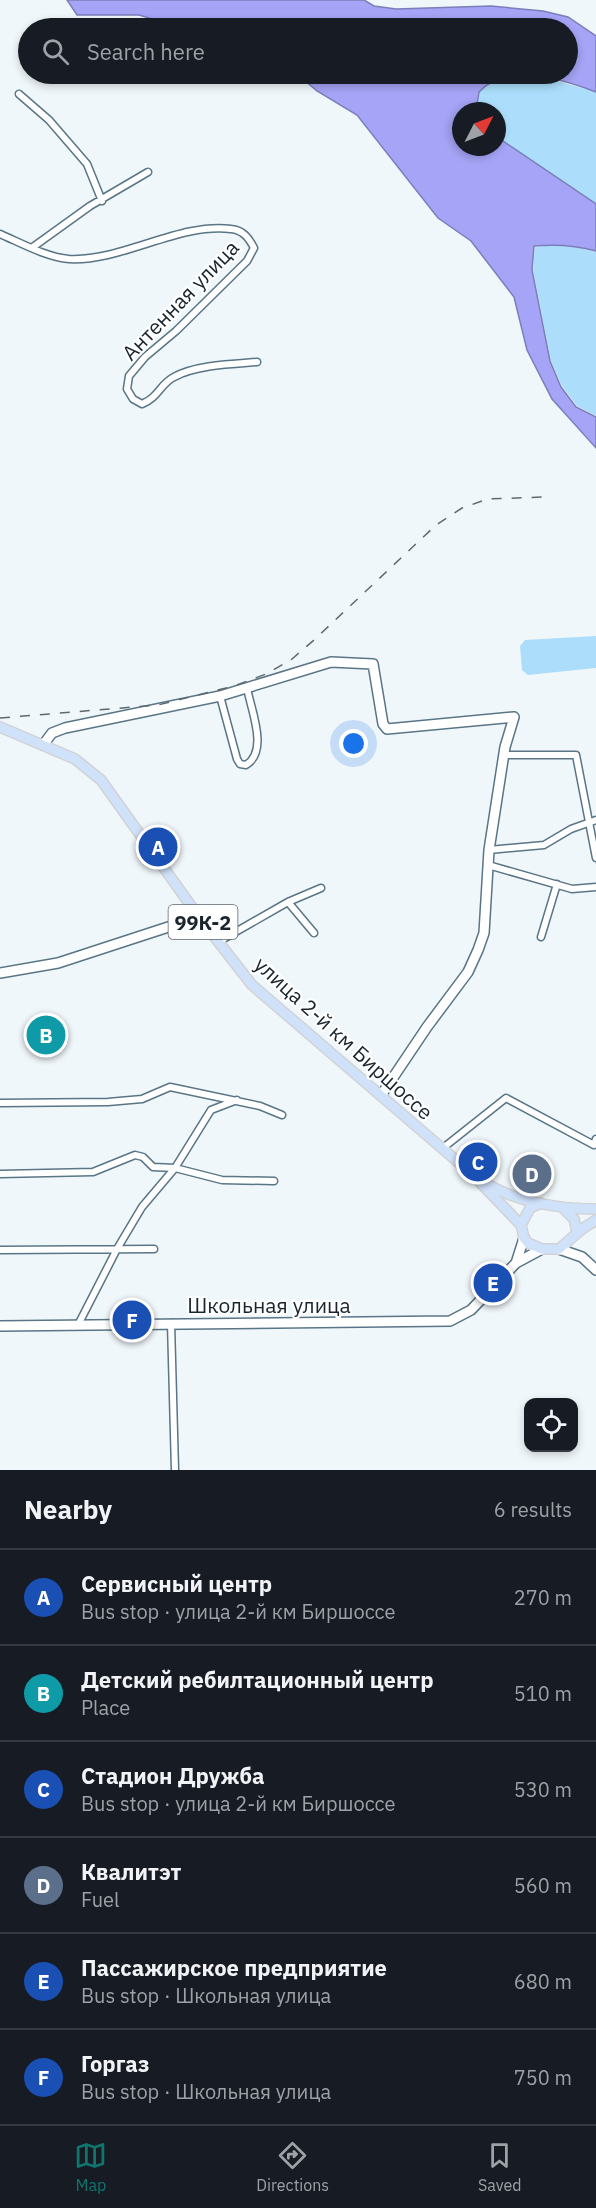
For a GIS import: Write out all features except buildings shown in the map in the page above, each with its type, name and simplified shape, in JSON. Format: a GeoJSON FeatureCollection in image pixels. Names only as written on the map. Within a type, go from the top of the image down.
{"type":"FeatureCollection","features":[{"type":"Feature","properties":{"kind":"main road","name":"улица 2-й км Биршоссе"},"geometry":{"type":"LineString","coordinates":[[0,727],[75,759],[101,780],[199,917],[252,985],[472,1173]]}},
{"type":"Feature","properties":{"kind":"main road","name":"99К-2"},"geometry":{"type":"LineString","coordinates":[[472,1173],[511,1195],[562,1207],[596,1209]]}},
{"type":"Feature","properties":{"kind":"main road","name":"99К-2"},"geometry":{"type":"LineString","coordinates":[[472,1173],[521,1225]]}},
{"type":"Feature","properties":{"kind":"main road"},"geometry":{"type":"LineString","coordinates":[[541,1203],[530,1208],[521,1225],[524,1238],[534,1247],[559,1249],[596,1220]]}},
{"type":"Feature","properties":{"kind":"main road"},"geometry":{"type":"LineString","coordinates":[[562,1207],[574,1219],[576,1235]]}},
{"type":"Feature","properties":{"kind":"street"},"geometry":{"type":"LineString","coordinates":[[19,94],[49,120],[87,164],[102,201]]}},
{"type":"Feature","properties":{"kind":"street"},"geometry":{"type":"LineString","coordinates":[[33,248],[90,206],[148,172]]}},
{"type":"Feature","properties":{"kind":"street","name":"Антенная улица"},"geometry":{"type":"LineString","coordinates":[[0,234],[67,259],[88,258],[210,228],[233,229],[249,237],[254,248],[247,261],[176,331],[145,357],[129,376],[127,389],[133,399],[142,404],[154,399],[171,378],[184,372],[256,362]]}},
{"type":"Feature","properties":{"kind":"street"},"geometry":{"type":"LineString","coordinates":[[43,745],[52,733],[65,728],[219,696],[331,662],[370,662],[375,668],[383,724],[387,729],[514,717],[504,755],[489,850],[484,933],[468,972],[427,1027],[382,1094]]}},
{"type":"Feature","properties":{"kind":"street"},"geometry":{"type":"LineString","coordinates":[[219,696],[237,759],[240,764],[246,765],[254,759],[258,747],[247,688]]}},
{"type":"Feature","properties":{"kind":"street"},"geometry":{"type":"LineString","coordinates":[[504,755],[576,755],[596,858]]}},
{"type":"Feature","properties":{"kind":"street"},"geometry":{"type":"LineString","coordinates":[[489,850],[544,845],[571,829],[596,820]]}},
{"type":"Feature","properties":{"kind":"street"},"geometry":{"type":"LineString","coordinates":[[488,865],[572,889],[596,887]]}},
{"type":"Feature","properties":{"kind":"street"},"geometry":{"type":"LineString","coordinates":[[541,937],[556,884]]}},
{"type":"Feature","properties":{"kind":"street"},"geometry":{"type":"LineString","coordinates":[[218,942],[288,902],[321,888]]}},
{"type":"Feature","properties":{"kind":"street"},"geometry":{"type":"LineString","coordinates":[[288,902],[314,933]]}},
{"type":"Feature","properties":{"kind":"street"},"geometry":{"type":"LineString","coordinates":[[0,973],[58,963],[199,917]]}},
{"type":"Feature","properties":{"kind":"street"},"geometry":{"type":"LineString","coordinates":[[0,1103],[108,1102],[149,1097],[162,1088],[170,1087],[237,1100],[261,1106],[282,1115]]}},
{"type":"Feature","properties":{"kind":"street"},"geometry":{"type":"LineString","coordinates":[[443,1148],[506,1098],[594,1145],[596,1138]]}},
{"type":"Feature","properties":{"kind":"street"},"geometry":{"type":"LineString","coordinates":[[78,1324],[117,1249],[148,1200],[175,1168],[211,1110],[237,1100]]}},
{"type":"Feature","properties":{"kind":"street"},"geometry":{"type":"LineString","coordinates":[[0,1173],[93,1172],[135,1155],[143,1157],[153,1167],[175,1168],[222,1180],[274,1181]]}},
{"type":"Feature","properties":{"kind":"street"},"geometry":{"type":"LineString","coordinates":[[576,1235],[582,1257]]}},
{"type":"Feature","properties":{"kind":"street"},"geometry":{"type":"LineString","coordinates":[[516,1263],[524,1238]]}},
{"type":"Feature","properties":{"kind":"street"},"geometry":{"type":"LineString","coordinates":[[0,1250],[154,1249]]}},
{"type":"Feature","properties":{"kind":"street"},"geometry":{"type":"LineString","coordinates":[[516,1263],[542,1249]]}},
{"type":"Feature","properties":{"kind":"street"},"geometry":{"type":"LineString","coordinates":[[559,1249],[582,1257],[596,1270]]}},
{"type":"Feature","properties":{"kind":"street","name":"Школьная улица"},"geometry":{"type":"LineString","coordinates":[[0,1326],[450,1321],[471,1310],[516,1263]]}},
{"type":"Feature","properties":{"kind":"street"},"geometry":{"type":"LineString","coordinates":[[171,1323],[176,1470]]}},
{"type":"Feature","properties":{"kind":"shaded area"},"geometry":{"type":"Polygon","coordinates":[[[489,84],[568,84],[596,92],[596,204],[506,143],[506,102],[476,102],[480,91],[489,84]]]}},
{"type":"Feature","properties":{"kind":"shaded area"},"geometry":{"type":"Polygon","coordinates":[[[555,245],[596,252],[596,416],[577,406],[562,386],[551,361],[533,270],[535,247],[555,245]]]}},
{"type":"Feature","properties":{"kind":"shaded area"},"geometry":{"type":"Polygon","coordinates":[[[596,636],[596,668],[528,675],[522,670],[520,646],[525,640],[596,636]]]}},
{"type":"Feature","properties":{"kind":"water"},"geometry":{"type":"Polygon","coordinates":[[[67,0],[364,0],[374,6],[396,9],[491,6],[543,11],[569,18],[149,18],[139,15],[77,15],[67,0]]]}},
{"type":"Feature","properties":{"kind":"water"},"geometry":{"type":"Polygon","coordinates":[[[578,24],[596,36],[596,92],[573,84],[578,84],[578,24]]]}},
{"type":"Feature","properties":{"kind":"water"},"geometry":{"type":"Polygon","coordinates":[[[309,84],[490,84],[479,92],[477,102],[452,102],[452,156],[506,156],[506,143],[596,204],[596,251],[581,247],[534,246],[532,270],[550,361],[561,387],[576,407],[596,417],[596,448],[552,399],[527,350],[514,297],[471,241],[438,218],[357,115],[309,84]]]}},
{"type":"Feature","properties":{"kind":"railway"},"geometry":{"type":"LineString","coordinates":[[0,718],[158,705],[234,686],[266,674],[292,659],[436,525],[462,508],[488,499],[543,497]]}},
{"type":"Feature","properties":{"kind":"place","name":"Сервисный центр"},"geometry":{"type":"Point","coordinates":[158,847]}},
{"type":"Feature","properties":{"kind":"place","name":"Детский ребилтационный центр"},"geometry":{"type":"Point","coordinates":[46,1035]}},
{"type":"Feature","properties":{"kind":"place","name":"Стадион Дружба"},"geometry":{"type":"Point","coordinates":[478,1162]}},
{"type":"Feature","properties":{"kind":"place","name":"Квалитэт"},"geometry":{"type":"Point","coordinates":[532,1174]}},
{"type":"Feature","properties":{"kind":"place","name":"Пассажирское предприятие"},"geometry":{"type":"Point","coordinates":[493,1283]}},
{"type":"Feature","properties":{"kind":"place","name":"Горгаз"},"geometry":{"type":"Point","coordinates":[132,1320]}}]}
